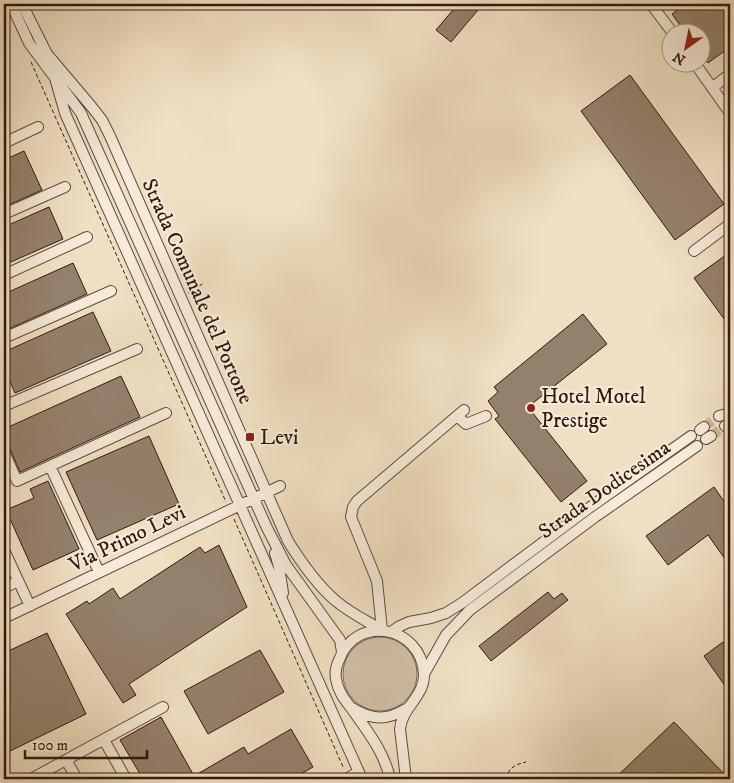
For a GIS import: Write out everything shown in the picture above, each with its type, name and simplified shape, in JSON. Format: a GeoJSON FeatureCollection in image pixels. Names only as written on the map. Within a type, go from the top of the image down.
{"type":"FeatureCollection","features":[{"type":"Feature","properties":{"kind":"street","name":"Strada Comunale del Portone"},"geometry":{"type":"LineString","coordinates":[[11,4],[29,43],[86,122],[267,528],[286,564],[340,640],[342,652]]}},
{"type":"Feature","properties":{"kind":"street","name":"Strada Comunale del Portone"},"geometry":{"type":"LineString","coordinates":[[22,4],[47,53],[92,106],[110,136],[288,541],[303,563],[332,598],[344,607],[386,631],[403,637],[412,644],[422,662],[424,674]]}},
{"type":"Feature","properties":{"kind":"street"},"geometry":{"type":"LineString","coordinates":[[652,4],[665,22]]}},
{"type":"Feature","properties":{"kind":"street"},"geometry":{"type":"LineString","coordinates":[[701,72],[730,113]]}},
{"type":"Feature","properties":{"kind":"street"},"geometry":{"type":"LineString","coordinates":[[712,88],[730,74]]}},
{"type":"Feature","properties":{"kind":"street","name":"Strada Comunale del Portone"},"geometry":{"type":"LineString","coordinates":[[55,78],[65,112],[360,776]]}},
{"type":"Feature","properties":{"kind":"street"},"geometry":{"type":"LineString","coordinates":[[4,143],[38,127]]}},
{"type":"Feature","properties":{"kind":"street"},"geometry":{"type":"LineString","coordinates":[[4,214],[65,187]]}},
{"type":"Feature","properties":{"kind":"street"},"geometry":{"type":"LineString","coordinates":[[694,251],[730,224]]}},
{"type":"Feature","properties":{"kind":"street"},"geometry":{"type":"LineString","coordinates":[[4,275],[87,237]]}},
{"type":"Feature","properties":{"kind":"street"},"geometry":{"type":"LineString","coordinates":[[4,338],[112,290]]}},
{"type":"Feature","properties":{"kind":"street"},"geometry":{"type":"LineString","coordinates":[[4,406],[138,349]]}},
{"type":"Feature","properties":{"kind":"street"},"geometry":{"type":"LineString","coordinates":[[4,452],[17,481],[166,413]]}},
{"type":"Feature","properties":{"kind":"street"},"geometry":{"type":"LineString","coordinates":[[390,779],[381,753],[340,693],[336,680],[336,667],[342,652],[350,642],[370,631],[386,631],[377,581],[351,517],[351,512],[358,501],[461,413],[466,424],[486,416]]}},
{"type":"Feature","properties":{"kind":"street"},"geometry":{"type":"LineString","coordinates":[[719,416],[730,413]]}},
{"type":"Feature","properties":{"kind":"street","name":"Strada Dodicesima"},"geometry":{"type":"LineString","coordinates":[[424,674],[446,635],[470,610],[589,508],[691,436]]}},
{"type":"Feature","properties":{"kind":"street","name":"Strada Dodicesima"},"geometry":{"type":"LineString","coordinates":[[386,631],[409,622],[431,618],[454,608],[595,517],[697,446]]}},
{"type":"Feature","properties":{"kind":"street"},"geometry":{"type":"LineString","coordinates":[[50,466],[99,572]]}},
{"type":"Feature","properties":{"kind":"street","name":"Via Primo Levi"},"geometry":{"type":"LineString","coordinates":[[4,618],[280,486]]}},
{"type":"Feature","properties":{"kind":"street","name":"Strada Comunale del Portone"},"geometry":{"type":"LineString","coordinates":[[267,528],[279,567],[286,608]]}},
{"type":"Feature","properties":{"kind":"street"},"geometry":{"type":"LineString","coordinates":[[4,550],[30,606]]}},
{"type":"Feature","properties":{"kind":"street"},"geometry":{"type":"LineString","coordinates":[[4,588],[18,581]]}},
{"type":"Feature","properties":{"kind":"street"},"geometry":{"type":"LineString","coordinates":[[349,706],[371,717],[383,718],[396,715],[407,708],[418,696],[424,674]]}},
{"type":"Feature","properties":{"kind":"street"},"geometry":{"type":"LineString","coordinates":[[31,779],[163,707]]}},
{"type":"Feature","properties":{"kind":"street"},"geometry":{"type":"LineString","coordinates":[[406,779],[400,728],[407,708]]}},
{"type":"Feature","properties":{"kind":"street"},"geometry":{"type":"LineString","coordinates":[[104,740],[126,779]]}},
{"type":"Feature","properties":{"kind":"street"},"geometry":{"type":"LineString","coordinates":[[66,760],[77,779]]}},
{"type":"Feature","properties":{"kind":"street"},"geometry":{"type":"LineString","coordinates":[[347,779],[360,776]]}},
{"type":"Feature","properties":{"kind":"path"},"geometry":{"type":"LineString","coordinates":[[32,64],[347,779]]}},
{"type":"Feature","properties":{"kind":"path"},"geometry":{"type":"LineString","coordinates":[[193,291],[204,283]]}},
{"type":"Feature","properties":{"kind":"path"},"geometry":{"type":"LineString","coordinates":[[505,779],[513,766],[526,762]]}},
{"type":"Feature","properties":{"kind":"shaded area"},"geometry":{"type":"Polygon","coordinates":[[[380,637],[401,643],[411,653],[417,674],[411,695],[401,705],[380,711],[359,705],[349,695],[343,674],[349,653],[359,643],[380,637]]]}},
{"type":"Feature","properties":{"kind":"building"},"geometry":{"type":"Polygon","coordinates":[[[458,4],[483,4],[451,42],[436,30],[458,4]]]}},
{"type":"Feature","properties":{"kind":"building"},"geometry":{"type":"Polygon","coordinates":[[[685,4],[730,4],[730,47],[712,60],[712,22],[678,22],[672,14],[685,4]]]}},
{"type":"Feature","properties":{"kind":"building"},"geometry":{"type":"Polygon","coordinates":[[[630,75],[724,204],[675,240],[581,111],[630,75]]]}},
{"type":"Feature","properties":{"kind":"building"},"geometry":{"type":"Polygon","coordinates":[[[24,151],[42,190],[4,207],[4,160],[24,151]]]}},
{"type":"Feature","properties":{"kind":"building"},"geometry":{"type":"Polygon","coordinates":[[[49,207],[63,239],[4,265],[4,227],[49,207]]]}},
{"type":"Feature","properties":{"kind":"building"},"geometry":{"type":"Polygon","coordinates":[[[730,252],[730,327],[694,278],[730,252]]]}},
{"type":"Feature","properties":{"kind":"building"},"geometry":{"type":"Polygon","coordinates":[[[73,263],[87,294],[4,331],[4,294],[73,263]]]}},
{"type":"Feature","properties":{"kind":"building"},"geometry":{"type":"Polygon","coordinates":[[[93,312],[111,351],[15,393],[4,368],[4,352],[93,312]]]}},
{"type":"Feature","properties":{"kind":"building"},"geometry":{"type":"Polygon","coordinates":[[[583,314],[607,344],[528,407],[587,481],[561,502],[495,419],[499,416],[488,401],[498,392],[494,387],[583,314]]]}},
{"type":"Feature","properties":{"kind":"building"},"geometry":{"type":"Polygon","coordinates":[[[121,376],[140,417],[20,472],[10,449],[4,441],[4,429],[121,376]]]}},
{"type":"Feature","properties":{"kind":"building"},"geometry":{"type":"Polygon","coordinates":[[[149,436],[179,504],[97,540],[66,472],[149,436]]]}},
{"type":"Feature","properties":{"kind":"building"},"geometry":{"type":"Polygon","coordinates":[[[48,481],[79,549],[33,570],[6,510],[34,498],[30,489],[48,481]]]}},
{"type":"Feature","properties":{"kind":"building"},"geometry":{"type":"Polygon","coordinates":[[[714,487],[730,510],[730,566],[708,535],[668,565],[646,536],[714,487]]]}},
{"type":"Feature","properties":{"kind":"building"},"geometry":{"type":"Polygon","coordinates":[[[219,545],[247,607],[129,684],[136,695],[123,703],[66,614],[87,601],[89,604],[113,588],[120,599],[200,547],[205,553],[219,545]]]}},
{"type":"Feature","properties":{"kind":"building"},"geometry":{"type":"Polygon","coordinates":[[[548,592],[554,599],[562,593],[568,600],[491,661],[479,646],[548,592]]]}},
{"type":"Feature","properties":{"kind":"building"},"geometry":{"type":"Polygon","coordinates":[[[47,633],[86,714],[4,754],[4,653],[47,633]]]}},
{"type":"Feature","properties":{"kind":"building"},"geometry":{"type":"Polygon","coordinates":[[[723,642],[730,653],[730,693],[704,656],[723,642]]]}},
{"type":"Feature","properties":{"kind":"building"},"geometry":{"type":"Polygon","coordinates":[[[260,650],[284,692],[208,734],[184,691],[260,650]]]}},
{"type":"Feature","properties":{"kind":"building"},"geometry":{"type":"Polygon","coordinates":[[[161,717],[194,776],[244,747],[248,754],[291,729],[313,767],[292,779],[143,779],[120,740],[161,717]]]}},
{"type":"Feature","properties":{"kind":"building"},"geometry":{"type":"Polygon","coordinates":[[[674,722],[729,779],[614,779],[674,722]]]}},
{"type":"Feature","properties":{"kind":"tunnel"},"geometry":{"type":"LineString","coordinates":[[704,427],[719,416]]}},
{"type":"Feature","properties":{"kind":"tunnel"},"geometry":{"type":"LineString","coordinates":[[711,436],[725,426]]}},
{"type":"Feature","properties":{"kind":"place","name":"Hotel Motel Prestige"},"geometry":{"type":"Point","coordinates":[531,408]}},
{"type":"Feature","properties":{"kind":"place","name":"Levi"},"geometry":{"type":"Point","coordinates":[250,437]}}]}
